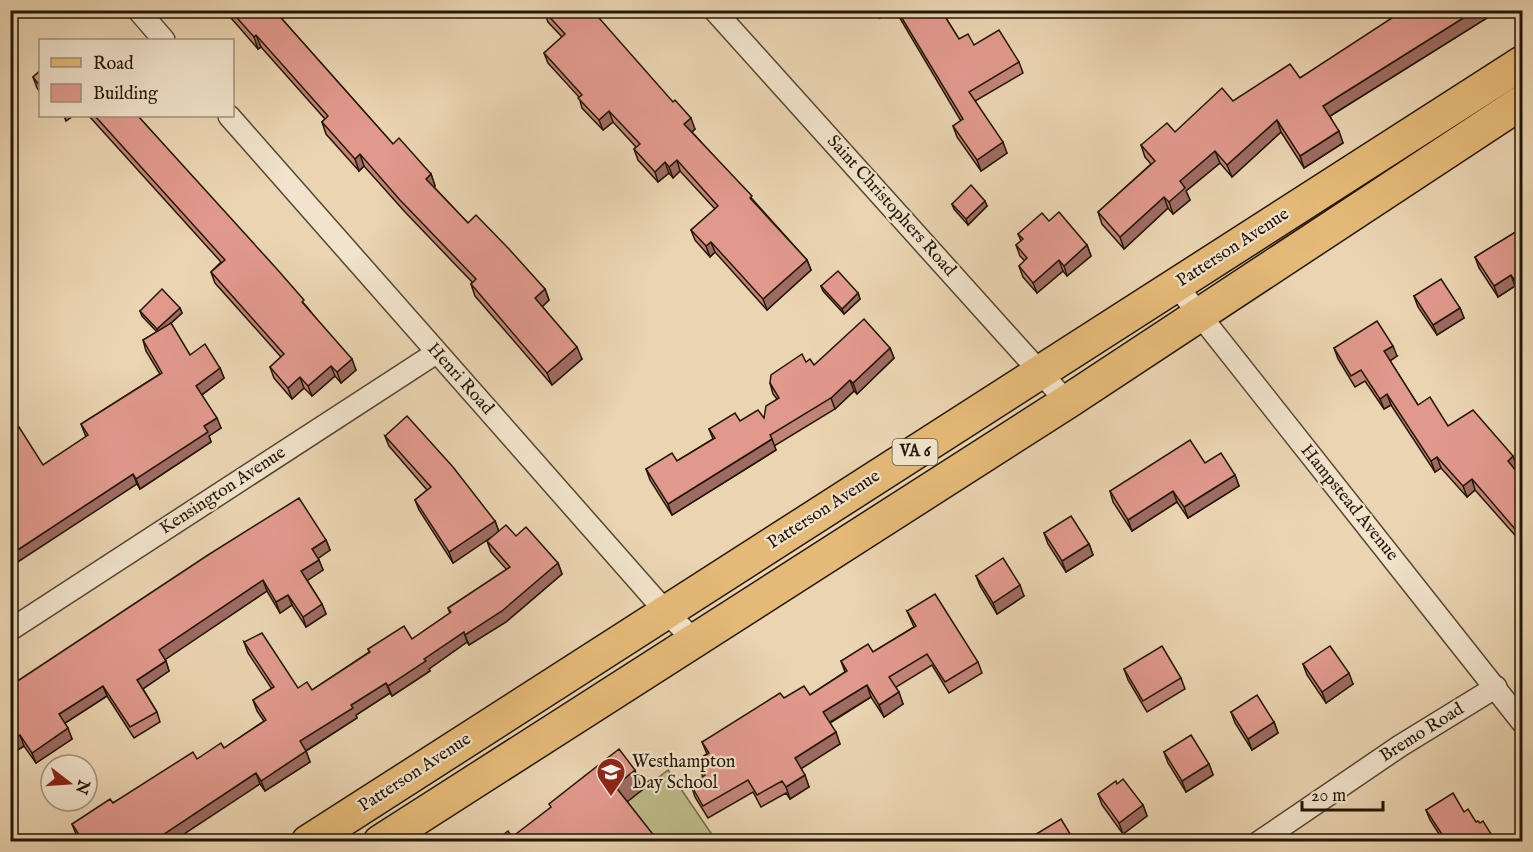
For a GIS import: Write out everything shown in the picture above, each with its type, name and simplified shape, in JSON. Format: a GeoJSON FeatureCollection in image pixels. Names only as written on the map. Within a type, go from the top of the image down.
{"type":"FeatureCollection","features":[{"type":"Feature","properties":{"kind":"main road","name":"Patterson Avenue"},"geometry":{"type":"LineString","coordinates":[[308,842],[1522,63]]}},
{"type":"Feature","properties":{"kind":"main road","name":"VA 6"},"geometry":{"type":"LineString","coordinates":[[382,841],[1200,316],[1522,102]]}},
{"type":"Feature","properties":{"kind":"street"},"geometry":{"type":"LineString","coordinates":[[138,10],[163,39]]}},
{"type":"Feature","properties":{"kind":"street","name":"Saint Christophers Road"},"geometry":{"type":"LineString","coordinates":[[714,10],[1067,402]]}},
{"type":"Feature","properties":{"kind":"street","name":"Henri Road"},"geometry":{"type":"LineString","coordinates":[[231,117],[666,612],[694,640]]}},
{"type":"Feature","properties":{"kind":"street","name":"Hampstead Avenue"},"geometry":{"type":"LineString","coordinates":[[1176,285],[1522,722]]}},
{"type":"Feature","properties":{"kind":"street","name":"Kensington Avenue"},"geometry":{"type":"LineString","coordinates":[[10,630],[436,352]]}},
{"type":"Feature","properties":{"kind":"street","name":"Bremo Road"},"geometry":{"type":"LineString","coordinates":[[1259,842],[1400,746],[1496,687]]}},
{"type":"Feature","properties":{"kind":"street"},"geometry":{"type":"LineString","coordinates":[[360,808],[382,841]]}},
{"type":"Feature","properties":{"kind":"shaded area"},"geometry":{"type":"Polygon","coordinates":[[[668,770],[713,836],[706,841],[651,841],[623,805],[668,770]]]}},
{"type":"Feature","properties":{"kind":"building"},"geometry":{"type":"Polygon","coordinates":[[[230,10],[274,10],[393,144],[399,138],[431,174],[426,179],[468,223],[476,215],[545,289],[535,298],[577,347],[547,373],[471,284],[476,279],[400,200],[360,154],[355,159],[322,122],[328,116],[256,35],[254,37],[230,10]]]}},
{"type":"Feature","properties":{"kind":"building"},"geometry":{"type":"Polygon","coordinates":[[[545,10],[592,10],[673,102],[675,100],[691,118],[684,124],[752,196],[750,198],[807,260],[763,299],[711,242],[706,246],[691,230],[718,206],[677,160],[669,167],[665,162],[655,172],[634,149],[640,144],[609,111],[599,120],[578,98],[582,95],[544,53],[565,34],[545,10]]]}},
{"type":"Feature","properties":{"kind":"building"},"geometry":{"type":"Polygon","coordinates":[[[897,10],[941,10],[959,39],[968,34],[974,45],[999,30],[1019,62],[969,92],[1003,142],[977,160],[953,126],[963,119],[897,10]]]}},
{"type":"Feature","properties":{"kind":"building"},"geometry":{"type":"Polygon","coordinates":[[[1404,10],[1413,12],[1414,10],[1476,10],[1323,106],[1339,131],[1300,156],[1277,120],[1227,165],[1215,151],[1180,181],[1185,188],[1169,202],[1164,197],[1120,237],[1098,212],[1155,161],[1141,145],[1167,123],[1175,132],[1222,88],[1233,101],[1290,64],[1300,78],[1404,10]]]}},
{"type":"Feature","properties":{"kind":"building"},"geometry":{"type":"Polygon","coordinates":[[[39,72],[39,85],[33,77],[39,72]]]}},
{"type":"Feature","properties":{"kind":"building"},"geometry":{"type":"Polygon","coordinates":[[[96,117],[139,117],[276,268],[304,300],[302,302],[352,359],[337,372],[331,366],[308,386],[300,377],[288,388],[270,367],[284,354],[211,272],[225,260],[96,117]]]}},
{"type":"Feature","properties":{"kind":"building"},"geometry":{"type":"Polygon","coordinates":[[[971,185],[985,201],[966,219],[952,204],[971,185]]]}},
{"type":"Feature","properties":{"kind":"building"},"geometry":{"type":"Polygon","coordinates":[[[1059,212],[1087,245],[1064,266],[1059,260],[1033,283],[1019,266],[1027,258],[1016,245],[1023,239],[1018,234],[1042,213],[1049,221],[1059,212]]]}},
{"type":"Feature","properties":{"kind":"building"},"geometry":{"type":"Polygon","coordinates":[[[1522,228],[1522,278],[1516,282],[1511,275],[1494,286],[1475,257],[1522,228]]]}},
{"type":"Feature","properties":{"kind":"building"},"geometry":{"type":"Polygon","coordinates":[[[838,271],[858,293],[842,309],[821,286],[838,271]]]}},
{"type":"Feature","properties":{"kind":"building"},"geometry":{"type":"Polygon","coordinates":[[[1441,279],[1460,308],[1433,325],[1414,296],[1441,279]]]}},
{"type":"Feature","properties":{"kind":"building"},"geometry":{"type":"Polygon","coordinates":[[[162,289],[180,308],[157,329],[140,311],[162,289]]]}},
{"type":"Feature","properties":{"kind":"building"},"geometry":{"type":"Polygon","coordinates":[[[864,319],[890,348],[853,383],[850,380],[831,398],[770,435],[772,439],[668,504],[646,469],[672,453],[677,461],[715,438],[709,429],[735,413],[740,421],[758,410],[764,418],[766,406],[779,398],[770,383],[771,375],[802,354],[806,362],[810,359],[814,365],[864,319]]]}},
{"type":"Feature","properties":{"kind":"building"},"geometry":{"type":"Polygon","coordinates":[[[1377,321],[1393,346],[1384,351],[1418,405],[1430,397],[1448,426],[1473,410],[1513,456],[1508,461],[1522,478],[1521,545],[1521,536],[1472,479],[1463,486],[1437,457],[1431,461],[1387,394],[1380,399],[1361,370],[1351,376],[1334,348],[1377,321]]]}},
{"type":"Feature","properties":{"kind":"building"},"geometry":{"type":"Polygon","coordinates":[[[171,323],[190,355],[205,344],[220,368],[196,386],[217,418],[204,426],[208,432],[136,479],[133,474],[10,555],[10,432],[19,427],[43,465],[88,435],[81,424],[162,373],[143,340],[171,323]]]}},
{"type":"Feature","properties":{"kind":"building"},"geometry":{"type":"Polygon","coordinates":[[[407,416],[453,467],[495,521],[449,552],[415,500],[431,487],[385,436],[407,416]]]}},
{"type":"Feature","properties":{"kind":"building"},"geometry":{"type":"Polygon","coordinates":[[[1190,440],[1205,463],[1221,453],[1235,475],[1184,507],[1173,491],[1128,520],[1110,491],[1190,440]]]}},
{"type":"Feature","properties":{"kind":"building"},"geometry":{"type":"Polygon","coordinates":[[[299,498],[326,540],[312,549],[319,560],[301,571],[322,604],[303,617],[288,595],[276,602],[263,580],[159,650],[166,661],[137,680],[157,712],[130,727],[103,686],[59,714],[68,728],[32,753],[20,735],[10,742],[10,686],[208,555],[299,498]]]}},
{"type":"Feature","properties":{"kind":"building"},"geometry":{"type":"Polygon","coordinates":[[[1071,516],[1089,544],[1062,561],[1044,533],[1071,516]]]}},
{"type":"Feature","properties":{"kind":"building"},"geometry":{"type":"Polygon","coordinates":[[[506,525],[516,536],[526,527],[558,563],[502,611],[465,635],[464,632],[424,659],[426,661],[388,686],[386,683],[351,705],[353,708],[300,741],[306,751],[261,781],[256,773],[152,842],[65,842],[78,833],[72,824],[89,813],[99,813],[99,806],[110,799],[113,803],[193,752],[197,759],[221,743],[224,748],[266,720],[253,700],[274,687],[244,642],[262,633],[298,688],[307,682],[312,690],[370,652],[368,649],[404,626],[412,639],[451,612],[448,608],[510,567],[487,541],[506,525]]]}},
{"type":"Feature","properties":{"kind":"building"},"geometry":{"type":"Polygon","coordinates":[[[1003,558],[1020,585],[993,603],[976,576],[1003,558]]]}},
{"type":"Feature","properties":{"kind":"building"},"geometry":{"type":"Polygon","coordinates":[[[935,594],[978,662],[945,682],[927,654],[889,677],[899,692],[879,705],[867,685],[823,712],[836,732],[795,758],[805,775],[786,787],[782,781],[757,795],[748,780],[703,806],[691,785],[705,775],[696,761],[709,753],[702,742],[780,693],[784,698],[804,686],[810,695],[847,671],[841,661],[868,644],[873,652],[916,626],[907,611],[935,594]]]}},
{"type":"Feature","properties":{"kind":"building"},"geometry":{"type":"Polygon","coordinates":[[[1162,646],[1181,678],[1143,701],[1124,669],[1162,646]]]}},
{"type":"Feature","properties":{"kind":"building"},"geometry":{"type":"Polygon","coordinates":[[[1330,646],[1349,673],[1322,692],[1303,664],[1330,646]]]}},
{"type":"Feature","properties":{"kind":"building"},"geometry":{"type":"Polygon","coordinates":[[[1257,695],[1274,722],[1248,739],[1231,712],[1257,695]]]}},
{"type":"Feature","properties":{"kind":"building"},"geometry":{"type":"Polygon","coordinates":[[[1191,735],[1209,764],[1182,781],[1164,752],[1191,735]]]}},
{"type":"Feature","properties":{"kind":"building"},"geometry":{"type":"Polygon","coordinates":[[[619,749],[635,770],[615,786],[659,842],[578,842],[575,837],[569,842],[494,842],[508,831],[512,837],[551,807],[549,804],[619,749]]]}},
{"type":"Feature","properties":{"kind":"building"},"geometry":{"type":"Polygon","coordinates":[[[1123,779],[1143,805],[1119,823],[1098,794],[1116,781],[1117,784],[1123,779]]]}},
{"type":"Feature","properties":{"kind":"building"},"geometry":{"type":"Polygon","coordinates":[[[1453,793],[1464,812],[1468,809],[1476,822],[1483,821],[1496,842],[1447,842],[1426,810],[1453,793]]]}},
{"type":"Feature","properties":{"kind":"building"},"geometry":{"type":"Polygon","coordinates":[[[1061,819],[1075,842],[1037,842],[1033,836],[1061,819]]]}},
{"type":"Feature","properties":{"kind":"place","name":"Westhampton Day School"},"geometry":{"type":"Point","coordinates":[611,798]}}]}
